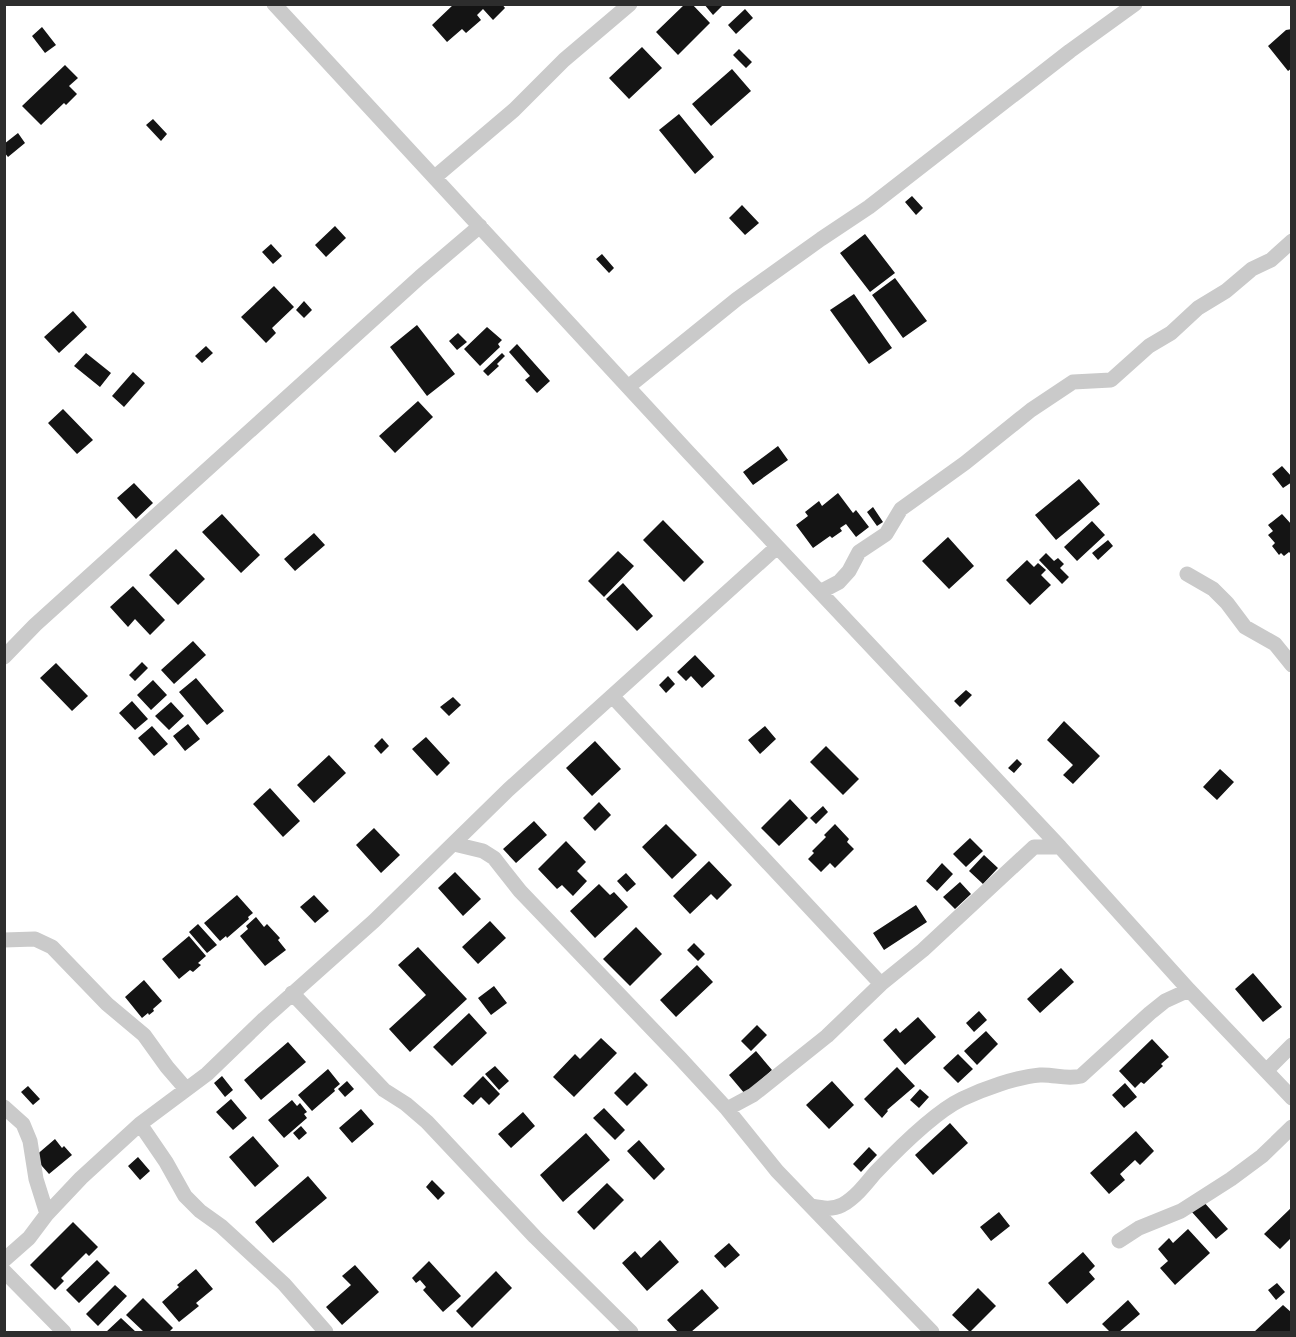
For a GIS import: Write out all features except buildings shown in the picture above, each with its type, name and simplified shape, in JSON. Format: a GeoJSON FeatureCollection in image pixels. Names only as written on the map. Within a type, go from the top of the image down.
{"type":"FeatureCollection","features":[{"type":"Feature","properties":{"kind":"street"},"geometry":{"type":"LineString","coordinates":[[274,4],[777,547],[1060,847],[1189,990],[1292,1098]]}},
{"type":"Feature","properties":{"kind":"street"},"geometry":{"type":"LineString","coordinates":[[435,177],[514,111],[564,60],[630,4]]}},
{"type":"Feature","properties":{"kind":"street"},"geometry":{"type":"LineString","coordinates":[[628,387],[720,312],[821,238],[869,207],[1070,51],[1135,4]]}},
{"type":"Feature","properties":{"kind":"street"},"geometry":{"type":"LineString","coordinates":[[4,657],[44,617],[420,277],[480,226]]}},
{"type":"Feature","properties":{"kind":"street"},"geometry":{"type":"LineString","coordinates":[[820,592],[838,582],[849,571],[859,552],[886,534],[901,509],[965,463],[1030,410],[1073,382],[1111,380],[1149,346],[1171,333],[1198,308],[1226,291],[1252,269],[1271,260],[1292,241]]}},
{"type":"Feature","properties":{"kind":"street"},"geometry":{"type":"LineString","coordinates":[[4,1260],[29,1238],[47,1214],[81,1178],[140,1124],[207,1074],[292,993],[374,921],[508,790],[777,547]]}},
{"type":"Feature","properties":{"kind":"street"},"geometry":{"type":"LineString","coordinates":[[1187,574],[1213,590],[1245,627],[1275,644],[1292,665]]}},
{"type":"Feature","properties":{"kind":"street"},"geometry":{"type":"LineString","coordinates":[[613,697],[881,984]]}},
{"type":"Feature","properties":{"kind":"street"},"geometry":{"type":"LineString","coordinates":[[454,844],[483,851],[494,858],[520,891],[727,1109],[777,1171],[932,1332]]}},
{"type":"Feature","properties":{"kind":"street"},"geometry":{"type":"LineString","coordinates":[[727,1109],[753,1095],[827,1036],[881,984],[923,950],[1034,847],[1060,847]]}},
{"type":"Feature","properties":{"kind":"street"},"geometry":{"type":"LineString","coordinates":[[4,940],[35,939],[52,947],[107,1004],[144,1035],[186,1089]]}},
{"type":"Feature","properties":{"kind":"street"},"geometry":{"type":"LineString","coordinates":[[811,1206],[830,1209],[843,1205],[945,1108],[960,1100],[984,1089],[1033,1076],[1066,1079],[1081,1076],[1150,1013],[1166,1001],[1189,990]]}},
{"type":"Feature","properties":{"kind":"street"},"geometry":{"type":"LineString","coordinates":[[292,993],[384,1090],[406,1104],[427,1122],[535,1236],[631,1332]]}},
{"type":"Feature","properties":{"kind":"street"},"geometry":{"type":"LineString","coordinates":[[1266,1071],[1292,1045]]}},
{"type":"Feature","properties":{"kind":"street"},"geometry":{"type":"LineString","coordinates":[[4,1107],[22,1124],[30,1141],[36,1179],[47,1214]]}},
{"type":"Feature","properties":{"kind":"street"},"geometry":{"type":"LineString","coordinates":[[140,1124],[166,1162],[185,1196],[284,1284],[326,1332]]}},
{"type":"Feature","properties":{"kind":"street"},"geometry":{"type":"LineString","coordinates":[[1119,1241],[1139,1228],[1181,1211],[1231,1179],[1262,1156],[1292,1127]]}},
{"type":"Feature","properties":{"kind":"street"},"geometry":{"type":"LineString","coordinates":[[4,1271],[64,1332]]}}]}
